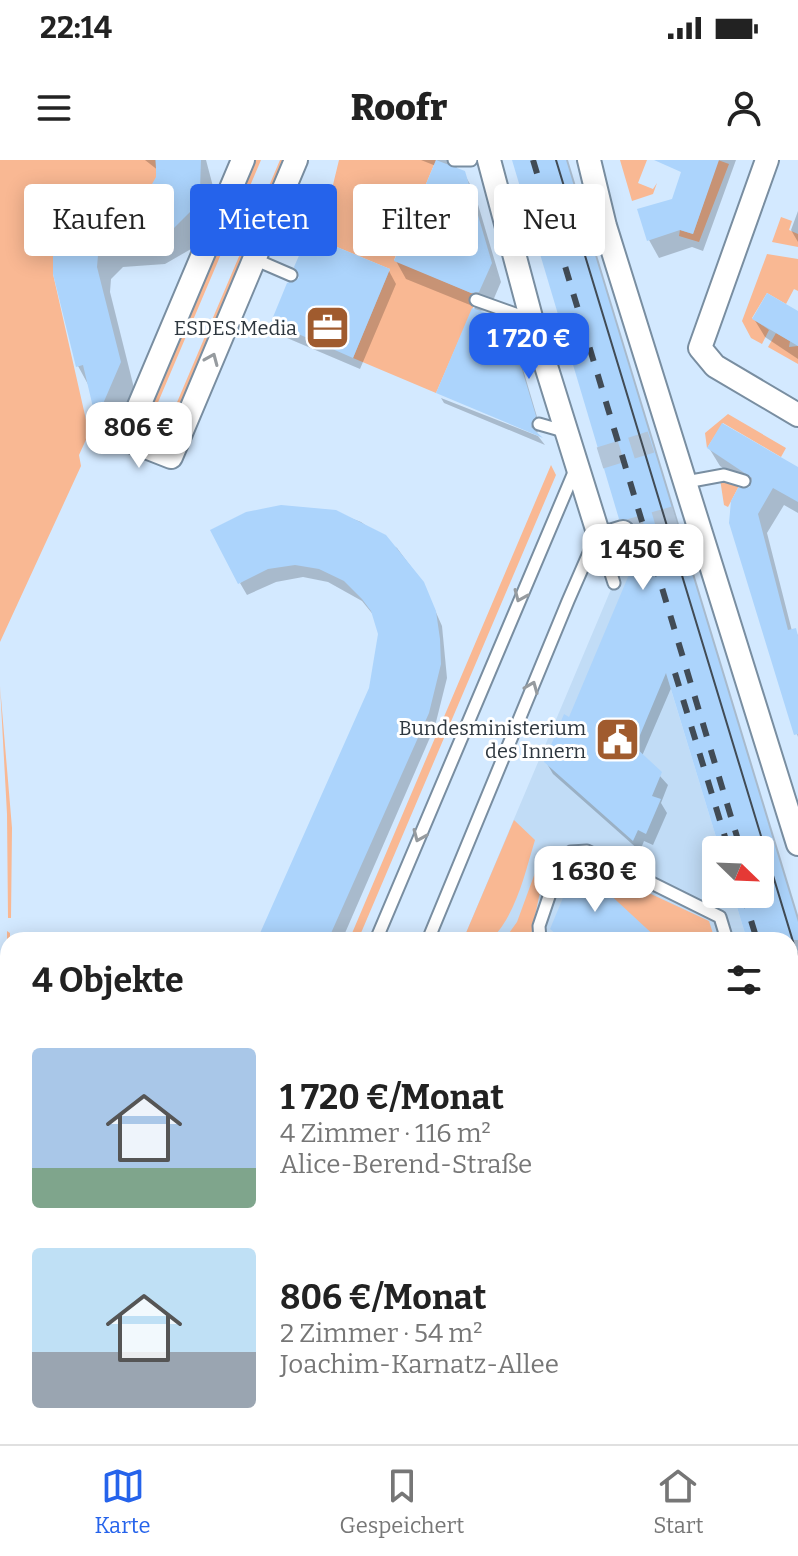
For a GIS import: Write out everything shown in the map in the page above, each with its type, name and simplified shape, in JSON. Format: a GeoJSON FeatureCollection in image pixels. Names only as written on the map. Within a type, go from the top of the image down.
{"type":"FeatureCollection","features":[{"type":"Feature","properties":{"kind":"street"},"geometry":{"type":"LineString","coordinates":[[243,160],[125,439],[171,457],[296,160]]}},
{"type":"Feature","properties":{"kind":"street"},"geometry":{"type":"LineString","coordinates":[[489,160],[532,321],[600,539],[623,532]]}},
{"type":"Feature","properties":{"kind":"street"},"geometry":{"type":"LineString","coordinates":[[589,160],[660,439],[686,482],[685,515],[798,844]]}},
{"type":"Feature","properties":{"kind":"street"},"geometry":{"type":"LineString","coordinates":[[767,160],[700,348],[715,366],[798,415]]}},
{"type":"Feature","properties":{"kind":"street"},"geometry":{"type":"LineString","coordinates":[[577,465],[600,458]]}},
{"type":"Feature","properties":{"kind":"lane"},"geometry":{"type":"LineString","coordinates":[[454,160],[471,160]]}},
{"type":"Feature","properties":{"kind":"lane"},"geometry":{"type":"LineString","coordinates":[[254,259],[291,275]]}},
{"type":"Feature","properties":{"kind":"lane"},"geometry":{"type":"LineString","coordinates":[[476,300],[532,321]]}},
{"type":"Feature","properties":{"kind":"lane"},"geometry":{"type":"LineString","coordinates":[[539,424],[567,432]]}},
{"type":"Feature","properties":{"kind":"lane"},"geometry":{"type":"LineString","coordinates":[[379,932],[577,465]]}},
{"type":"Feature","properties":{"kind":"lane"},"geometry":{"type":"LineString","coordinates":[[686,482],[724,475],[744,481]]}},
{"type":"Feature","properties":{"kind":"lane"},"geometry":{"type":"LineString","coordinates":[[431,932],[568,601],[592,546],[600,539],[614,583]]}},
{"type":"Feature","properties":{"kind":"lane"},"geometry":{"type":"LineString","coordinates":[[539,932],[562,858],[571,852],[587,851],[720,917],[725,932]]}},
{"type":"Feature","properties":{"kind":"shaded area"},"geometry":{"type":"Polygon","coordinates":[[[0,160],[155,160],[157,177],[153,184],[24,184],[24,256],[53,256],[53,274],[89,433],[79,455],[81,466],[0,642],[0,160]]]}},
{"type":"Feature","properties":{"kind":"shaded area"},"geometry":{"type":"Polygon","coordinates":[[[252,160],[261,160],[251,184],[242,184],[252,160]]]}},
{"type":"Feature","properties":{"kind":"shaded area"},"geometry":{"type":"Polygon","coordinates":[[[280,160],[289,160],[278,184],[270,184],[280,160]]]}},
{"type":"Feature","properties":{"kind":"shaded area"},"geometry":{"type":"Polygon","coordinates":[[[339,160],[436,160],[426,184],[353,184],[353,254],[337,247],[337,184],[333,184],[339,160]]]}},
{"type":"Feature","properties":{"kind":"shaded area"},"geometry":{"type":"Polygon","coordinates":[[[620,160],[647,160],[638,183],[653,189],[657,183],[653,194],[632,201],[620,160]]]}},
{"type":"Feature","properties":{"kind":"shaded area"},"geometry":{"type":"Polygon","coordinates":[[[718,160],[729,164],[699,242],[679,236],[680,230],[693,234],[718,160]]]}},
{"type":"Feature","properties":{"kind":"shaded area"},"geometry":{"type":"Polygon","coordinates":[[[781,217],[792,221],[789,230],[798,234],[798,247],[772,242],[781,217]]]}},
{"type":"Feature","properties":{"kind":"shaded area"},"geometry":{"type":"Polygon","coordinates":[[[767,254],[798,259],[798,291],[794,289],[786,304],[767,293],[752,318],[769,330],[762,344],[751,338],[742,321],[767,254]]]}},
{"type":"Feature","properties":{"kind":"shaded area"},"geometry":{"type":"Polygon","coordinates":[[[212,256],[220,256],[145,433],[140,430],[212,256]]]}},
{"type":"Feature","properties":{"kind":"shaded area"},"geometry":{"type":"Polygon","coordinates":[[[239,256],[247,256],[166,440],[161,440],[239,256]]]}},
{"type":"Feature","properties":{"kind":"shaded area"},"geometry":{"type":"Polygon","coordinates":[[[359,256],[396,256],[394,260],[478,296],[436,393],[353,358],[390,269],[359,256]]]}},
{"type":"Feature","properties":{"kind":"shaded area"},"geometry":{"type":"Polygon","coordinates":[[[776,333],[790,341],[789,347],[798,346],[798,364],[768,347],[776,333]]]}},
{"type":"Feature","properties":{"kind":"shaded area"},"geometry":{"type":"Polygon","coordinates":[[[728,414],[786,448],[781,457],[723,423],[707,448],[705,433],[728,414]]]}},
{"type":"Feature","properties":{"kind":"shaded area"},"geometry":{"type":"Polygon","coordinates":[[[551,465],[556,475],[361,932],[353,932],[551,465]]]}},
{"type":"Feature","properties":{"kind":"shaded area"},"geometry":{"type":"Polygon","coordinates":[[[720,479],[740,484],[728,507],[724,505],[720,479]]]}},
{"type":"Feature","properties":{"kind":"shaded area","name":"Bundesministerium des Innern"},"geometry":{"type":"Polygon","coordinates":[[[628,549],[716,836],[702,836],[702,908],[737,908],[745,932],[466,932],[628,549]]]}},
{"type":"Feature","properties":{"kind":"shaded area"},"geometry":{"type":"Polygon","coordinates":[[[0,686],[12,828],[11,918],[8,918],[7,814],[0,686]]]}},
{"type":"Feature","properties":{"kind":"shaded area"},"geometry":{"type":"Polygon","coordinates":[[[514,820],[535,840],[513,906],[498,932],[466,932],[514,820]]]}},
{"type":"Feature","properties":{"kind":"shaded area"},"geometry":{"type":"Polygon","coordinates":[[[543,851],[553,859],[541,887],[532,932],[510,932],[517,922],[543,851]]]}},
{"type":"Feature","properties":{"kind":"shaded area"},"geometry":{"type":"Polygon","coordinates":[[[578,860],[709,921],[712,932],[648,932],[577,864],[578,860]]]}},
{"type":"Feature","properties":{"kind":"building"},"geometry":{"type":"Polygon","coordinates":[[[156,160],[201,160],[200,184],[190,184],[190,212],[174,228],[174,184],[152,184],[156,177],[156,160]]]}},
{"type":"Feature","properties":{"kind":"building"},"geometry":{"type":"Polygon","coordinates":[[[436,160],[465,171],[469,184],[426,184],[436,160]]]}},
{"type":"Feature","properties":{"kind":"building"},"geometry":{"type":"Polygon","coordinates":[[[512,160],[566,160],[573,184],[519,184],[512,160]]]}},
{"type":"Feature","properties":{"kind":"building"},"geometry":{"type":"Polygon","coordinates":[[[654,160],[719,160],[693,234],[680,230],[647,241],[637,209],[672,199],[681,172],[654,160]]]}},
{"type":"Feature","properties":{"kind":"building"},"geometry":{"type":"Polygon","coordinates":[[[478,215],[492,263],[479,292],[471,293],[394,261],[396,256],[478,256],[478,215]]]}},
{"type":"Feature","properties":{"kind":"building"},"geometry":{"type":"Polygon","coordinates":[[[337,247],[390,269],[353,358],[271,322],[287,283],[299,278],[294,267],[299,256],[337,256],[337,247]]]}},
{"type":"Feature","properties":{"kind":"building"},"geometry":{"type":"Polygon","coordinates":[[[53,256],[98,256],[97,267],[121,362],[96,420],[83,365],[76,367],[53,274],[53,256]]]}},
{"type":"Feature","properties":{"kind":"building"},"geometry":{"type":"Polygon","coordinates":[[[541,256],[595,256],[772,836],[716,836],[666,673],[635,747],[662,772],[652,796],[661,799],[646,834],[638,830],[633,841],[544,762],[564,714],[569,717],[633,565],[627,545],[634,541],[637,529],[632,521],[619,519],[541,256]]]}},
{"type":"Feature","properties":{"kind":"building"},"geometry":{"type":"Polygon","coordinates":[[[767,293],[798,311],[798,346],[752,319],[767,293]]]}},
{"type":"Feature","properties":{"kind":"building"},"geometry":{"type":"Polygon","coordinates":[[[472,308],[507,320],[536,416],[531,427],[543,438],[436,393],[472,308]]]}},
{"type":"Feature","properties":{"kind":"building"},"geometry":{"type":"Polygon","coordinates":[[[722,423],[798,467],[798,502],[773,488],[758,514],[788,630],[796,628],[798,636],[798,734],[794,735],[729,523],[731,501],[738,488],[750,487],[752,478],[707,448],[722,423]]]}},
{"type":"Feature","properties":{"kind":"building"},"geometry":{"type":"Polygon","coordinates":[[[281,505],[336,510],[386,535],[424,582],[436,611],[441,664],[429,713],[332,932],[261,932],[369,688],[378,634],[371,611],[362,599],[344,581],[319,569],[295,565],[268,569],[238,584],[210,530],[246,512],[281,505]]]}},
{"type":"Feature","properties":{"kind":"building"},"geometry":{"type":"Polygon","coordinates":[[[774,843],[798,922],[798,932],[745,932],[737,908],[774,908],[774,843]]]}},
{"type":"Feature","properties":{"kind":"building"},"geometry":{"type":"Polygon","coordinates":[[[577,864],[650,932],[554,932],[550,929],[577,864]]]}},
{"type":"Feature","properties":{"kind":"tunnel"},"geometry":{"type":"LineString","coordinates":[[600,458],[651,442]]}},
{"type":"Feature","properties":{"kind":"tunnel"},"geometry":{"type":"LineString","coordinates":[[623,532],[675,517]]}},
{"type":"Feature","properties":{"kind":"tram line"},"geometry":{"type":"LineString","coordinates":[[556,160],[790,932]]}},
{"type":"Feature","properties":{"kind":"railway"},"geometry":{"type":"LineString","coordinates":[[533,160],[737,836]]}},
{"type":"Feature","properties":{"kind":"railway"},"geometry":{"type":"LineString","coordinates":[[675,673],[725,836]]}},
{"type":"Feature","properties":{"kind":"railway"},"geometry":{"type":"LineString","coordinates":[[747,908],[755,932]]}},
{"type":"Feature","properties":{"kind":"place","name":"ESDES.Media"},"geometry":{"type":"Point","coordinates":[328,328]}},
{"type":"Feature","properties":{"kind":"place","name":"Bundesministerium des Innern"},"geometry":{"type":"Point","coordinates":[617,739]}}]}
